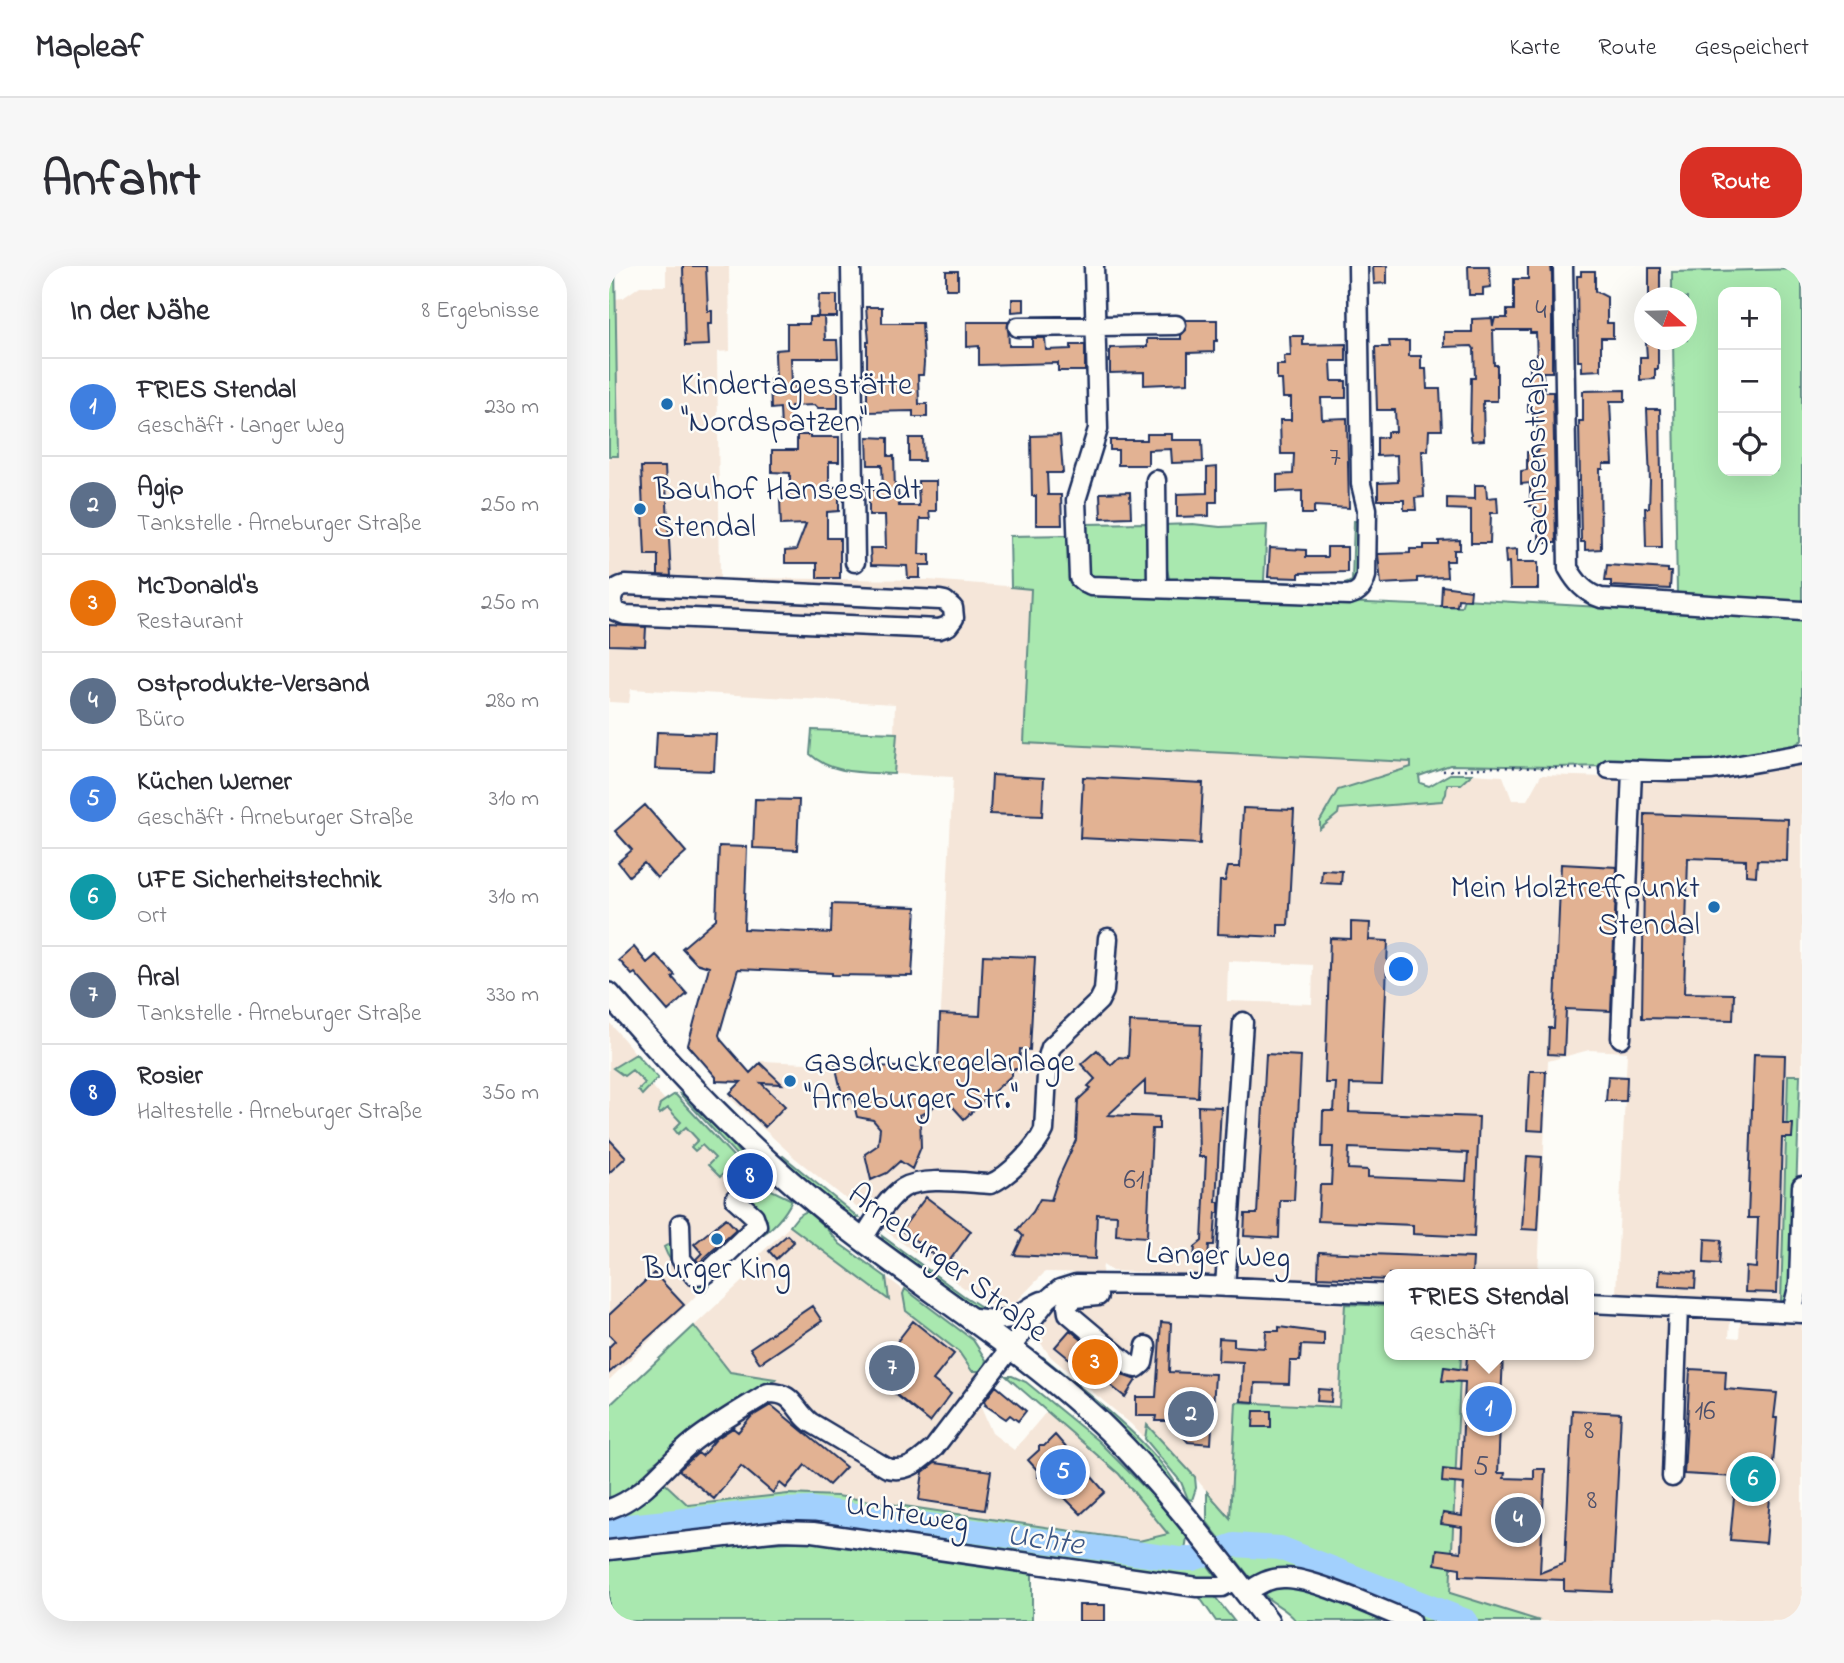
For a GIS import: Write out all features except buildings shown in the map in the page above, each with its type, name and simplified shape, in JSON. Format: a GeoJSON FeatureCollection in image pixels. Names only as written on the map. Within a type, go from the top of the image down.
{"type":"FeatureCollection","features":[{"type":"Feature","properties":{"kind":"main road","name":"Arneburger Straße"},"geometry":{"type":"LineString","coordinates":[[609,994],[679,1074],[740,1138],[774,1169],[862,1240],[1009,1348],[1108,1431],[1204,1539],[1268,1621]]}},
{"type":"Feature","properties":{"kind":"street"},"geometry":{"type":"LineString","coordinates":[[851,266],[855,562]]}},
{"type":"Feature","properties":{"kind":"street"},"geometry":{"type":"LineString","coordinates":[[1094,266],[1098,429],[1077,492],[1079,578],[1091,586],[1349,596],[1357,593],[1363,586],[1366,576],[1367,509],[1361,484],[1358,266]]}},
{"type":"Feature","properties":{"kind":"street","name":"Sachsenstraße"},"geometry":{"type":"LineString","coordinates":[[1563,266],[1568,568],[1576,582],[1592,595],[1601,598],[1802,611]]}},
{"type":"Feature","properties":{"kind":"street"},"geometry":{"type":"LineString","coordinates":[[1018,327],[1176,325]]}},
{"type":"Feature","properties":{"kind":"street"},"geometry":{"type":"LineString","coordinates":[[1156,480],[1157,587]]}},
{"type":"Feature","properties":{"kind":"street"},"geometry":{"type":"LineString","coordinates":[[626,585],[940,600],[953,608],[954,618],[948,626],[939,629],[857,626],[625,615],[615,611],[610,602],[613,592],[626,585]]}},
{"type":"Feature","properties":{"kind":"street"},"geometry":{"type":"LineString","coordinates":[[1609,769],[1712,769],[1802,754]]}},
{"type":"Feature","properties":{"kind":"street"},"geometry":{"type":"LineString","coordinates":[[1621,1038],[1632,769]]}},
{"type":"Feature","properties":{"kind":"street"},"geometry":{"type":"LineString","coordinates":[[862,1240],[888,1203],[902,1189],[919,1182],[991,1184],[1000,1180],[1040,1140],[1044,1130],[1048,1057],[1051,1047],[1099,1001],[1104,991],[1108,938]]}},
{"type":"Feature","properties":{"kind":"street"},"geometry":{"type":"LineString","coordinates":[[1225,1287],[1243,1022]]}},
{"type":"Feature","properties":{"kind":"street"},"geometry":{"type":"LineString","coordinates":[[1594,1303],[1797,1312],[1802,1186]]}},
{"type":"Feature","properties":{"kind":"street"},"geometry":{"type":"LineString","coordinates":[[680,1224],[681,1259],[694,1275],[706,1273],[757,1225],[754,1216],[735,1199]]}},
{"type":"Feature","properties":{"kind":"street","name":"Langer Weg"},"geometry":{"type":"LineString","coordinates":[[609,1509],[629,1500],[644,1489],[696,1439],[768,1393],[779,1392],[789,1397],[810,1422],[887,1468],[898,1471],[911,1468],[935,1448],[1009,1348],[1048,1299],[1060,1289],[1092,1282],[1384,1294]]}},
{"type":"Feature","properties":{"kind":"street"},"geometry":{"type":"LineString","coordinates":[[1098,1296],[1075,1298],[1067,1306],[1067,1313],[1132,1367],[1137,1368],[1143,1363],[1146,1346]]}},
{"type":"Feature","properties":{"kind":"street","name":"Langer Weg"},"geometry":{"type":"LineString","coordinates":[[967,1317],[1005,1319],[1048,1299]]}},
{"type":"Feature","properties":{"kind":"street"},"geometry":{"type":"LineString","coordinates":[[1672,1477],[1678,1307]]}},
{"type":"Feature","properties":{"kind":"street","name":"Uchteweg"},"geometry":{"type":"LineString","coordinates":[[609,1550],[781,1531],[813,1532],[1197,1587],[1218,1588],[1237,1581],[1260,1582],[1288,1577],[1410,1621]]}},
{"type":"Feature","properties":{"kind":"path"},"geometry":{"type":"LineString","coordinates":[[1443,771],[1494,767],[1609,769]]}},
{"type":"Feature","properties":{"kind":"shaded area"},"geometry":{"type":"Polygon","coordinates":[[[666,266],[729,266],[730,351],[717,352],[720,578],[928,580],[1031,588],[1024,743],[1411,762],[1411,767],[1338,790],[1339,809],[1442,801],[1446,784],[1461,784],[1472,774],[1503,776],[1512,800],[1527,800],[1541,775],[1711,780],[1802,760],[1802,1075],[1788,1075],[1781,1301],[1616,1294],[1627,1052],[1589,1050],[1548,1061],[1538,1269],[1384,1269],[1384,1283],[1112,1271],[1103,1265],[1102,1273],[1045,1272],[1017,1301],[1003,1308],[982,1301],[887,1232],[795,1158],[728,1096],[762,1061],[938,1069],[953,777],[894,774],[897,734],[894,733],[895,704],[631,689],[629,703],[609,702],[609,456],[618,456],[615,299],[623,298],[640,286],[666,286],[666,266]],[[1228,961],[1227,1001],[1312,1004],[1313,965],[1228,961]]]}},
{"type":"Feature","properties":{"kind":"shaded area"},"geometry":{"type":"Polygon","coordinates":[[[609,1022],[636,1054],[629,1061],[721,1161],[775,1212],[703,1289],[609,1380],[609,1022]]]}},
{"type":"Feature","properties":{"kind":"shaded area"},"geometry":{"type":"Polygon","coordinates":[[[790,1226],[888,1299],[886,1277],[977,1344],[986,1360],[979,1403],[992,1433],[1014,1450],[1047,1411],[1119,1474],[1168,1534],[1139,1541],[837,1496],[788,1494],[688,1505],[649,1467],[775,1380],[730,1372],[694,1326],[749,1275],[754,1278],[762,1270],[758,1262],[760,1254],[790,1226]]]}},
{"type":"Feature","properties":{"kind":"shaded area"},"geometry":{"type":"Polygon","coordinates":[[[1091,1291],[1345,1304],[1340,1407],[1230,1520],[1195,1477],[1147,1426],[1145,1439],[1131,1424],[1051,1357],[1037,1338],[1040,1328],[1062,1301],[1091,1291]]]}},
{"type":"Feature","properties":{"kind":"shaded area"},"geometry":{"type":"Polygon","coordinates":[[[1594,1315],[1730,1321],[1729,1337],[1739,1338],[1740,1321],[1802,1325],[1802,1621],[1540,1621],[1450,1593],[1461,1360],[1594,1360],[1594,1315]]]}},
{"type":"Feature","properties":{"kind":"green space"},"geometry":{"type":"Polygon","coordinates":[[[609,266],[615,266],[618,456],[609,456],[609,266]]]}},
{"type":"Feature","properties":{"kind":"green space"},"geometry":{"type":"Polygon","coordinates":[[[1802,269],[1802,602],[1677,594],[1673,350],[1697,350],[1697,287],[1672,287],[1672,272],[1802,269]]]}},
{"type":"Feature","properties":{"kind":"green space"},"geometry":{"type":"Polygon","coordinates":[[[1354,521],[1361,521],[1358,579],[1350,588],[1321,588],[1321,584],[1343,585],[1352,581],[1354,521]]]}},
{"type":"Feature","properties":{"kind":"green space"},"geometry":{"type":"Polygon","coordinates":[[[1146,523],[1150,526],[1149,574],[1144,580],[1092,579],[1086,575],[1085,524],[1146,523]]]}},
{"type":"Feature","properties":{"kind":"green space"},"geometry":{"type":"Polygon","coordinates":[[[1162,525],[1220,527],[1267,525],[1264,581],[1296,583],[1296,587],[1170,582],[1167,569],[1162,568],[1162,525]]]}},
{"type":"Feature","properties":{"kind":"green space"},"geometry":{"type":"Polygon","coordinates":[[[1070,535],[1084,591],[1461,607],[1464,599],[1802,619],[1802,740],[1782,753],[1720,764],[1554,767],[1450,765],[1419,776],[1420,783],[1429,786],[1450,774],[1472,774],[1461,784],[1447,784],[1442,801],[1339,809],[1338,814],[1320,829],[1320,821],[1338,790],[1411,767],[1411,762],[1024,743],[1031,589],[1011,587],[1010,536],[1070,535]]]}},
{"type":"Feature","properties":{"kind":"green space"},"geometry":{"type":"Polygon","coordinates":[[[812,730],[897,733],[894,774],[849,771],[828,766],[810,754],[812,730]]]}},
{"type":"Feature","properties":{"kind":"green space"},"geometry":{"type":"Polygon","coordinates":[[[636,1054],[658,1078],[642,1095],[638,1090],[645,1083],[632,1070],[624,1076],[613,1068],[636,1054]]]}},
{"type":"Feature","properties":{"kind":"green space"},"geometry":{"type":"Polygon","coordinates":[[[1788,1075],[1800,1075],[1793,1284],[1787,1301],[1781,1301],[1788,1075]]]}},
{"type":"Feature","properties":{"kind":"green space"},"geometry":{"type":"Polygon","coordinates":[[[675,1094],[759,1184],[792,1200],[778,1222],[721,1270],[704,1292],[680,1272],[664,1247],[673,1242],[690,1275],[759,1229],[767,1220],[741,1192],[745,1189],[727,1170],[720,1177],[708,1165],[715,1158],[702,1145],[695,1151],[691,1147],[698,1140],[686,1127],[678,1134],[674,1129],[681,1122],[668,1108],[660,1114],[660,1104],[675,1094]]]}},
{"type":"Feature","properties":{"kind":"green space"},"geometry":{"type":"Polygon","coordinates":[[[680,1094],[687,1095],[720,1128],[743,1158],[741,1160],[680,1094]]]}},
{"type":"Feature","properties":{"kind":"green space"},"geometry":{"type":"Polygon","coordinates":[[[781,1157],[859,1218],[850,1219],[798,1176],[781,1157]]]}},
{"type":"Feature","properties":{"kind":"green space"},"geometry":{"type":"Polygon","coordinates":[[[807,1211],[840,1244],[886,1277],[889,1300],[790,1226],[798,1216],[807,1211]]]}},
{"type":"Feature","properties":{"kind":"green space"},"geometry":{"type":"Polygon","coordinates":[[[882,1236],[988,1311],[985,1313],[973,1306],[883,1242],[882,1236]]]}},
{"type":"Feature","properties":{"kind":"green space"},"geometry":{"type":"Polygon","coordinates":[[[905,1289],[973,1340],[986,1360],[983,1371],[972,1371],[959,1352],[906,1311],[903,1294],[905,1289]]]}},
{"type":"Feature","properties":{"kind":"green space"},"geometry":{"type":"Polygon","coordinates":[[[1345,1304],[1384,1306],[1384,1360],[1461,1360],[1450,1593],[1540,1621],[1424,1621],[1361,1597],[1252,1580],[1207,1522],[1207,1492],[1230,1518],[1236,1402],[1339,1407],[1345,1304]]]}},
{"type":"Feature","properties":{"kind":"green space"},"geometry":{"type":"Polygon","coordinates":[[[694,1326],[730,1372],[776,1379],[650,1466],[655,1473],[609,1505],[609,1406],[694,1326]]]}},
{"type":"Feature","properties":{"kind":"green space"},"geometry":{"type":"Polygon","coordinates":[[[1043,1357],[1101,1404],[1143,1443],[1175,1482],[1184,1501],[1108,1415],[1042,1359],[1043,1357]]]}},
{"type":"Feature","properties":{"kind":"green space"},"geometry":{"type":"Polygon","coordinates":[[[1006,1376],[1026,1382],[1097,1440],[1156,1499],[1187,1537],[1185,1551],[1197,1550],[1219,1581],[831,1529],[609,1544],[609,1513],[659,1478],[688,1505],[788,1494],[837,1496],[1139,1541],[1168,1534],[1119,1474],[1006,1376]]]}},
{"type":"Feature","properties":{"kind":"green space"},"geometry":{"type":"Polygon","coordinates":[[[1147,1425],[1195,1477],[1196,1488],[1192,1500],[1188,1499],[1181,1482],[1145,1439],[1147,1425]]]}},
{"type":"Feature","properties":{"kind":"green space"},"geometry":{"type":"Polygon","coordinates":[[[810,1541],[1032,1571],[1032,1621],[609,1621],[609,1558],[748,1544],[810,1541]]]}},
{"type":"Feature","properties":{"kind":"green space"},"geometry":{"type":"Polygon","coordinates":[[[1276,1582],[1395,1621],[1296,1621],[1261,1590],[1276,1582]]]}},
{"type":"Feature","properties":{"kind":"green space"},"geometry":{"type":"Polygon","coordinates":[[[1212,1593],[1234,1621],[1216,1621],[1198,1595],[1212,1593]]]}},
{"type":"Feature","properties":{"kind":"waterway","name":"Uchte"},"geometry":{"type":"LineString","coordinates":[[609,1528],[811,1509],[1179,1559],[1193,1559],[1234,1545],[1280,1548],[1466,1621]]}},
{"type":"Feature","properties":{"kind":"place","name":"Kindertagesstätte \"Nordspatzen\""},"geometry":{"type":"Point","coordinates":[667,404]}},
{"type":"Feature","properties":{"kind":"place","name":"Bauhof Hansestadt Stendal"},"geometry":{"type":"Point","coordinates":[640,509]}},
{"type":"Feature","properties":{"kind":"place","name":"Mein Holztreffpunkt Stendal"},"geometry":{"type":"Point","coordinates":[1714,907]}},
{"type":"Feature","properties":{"kind":"place","name":"Gasdruckregelanlage \"Arneburger Str.\""},"geometry":{"type":"Point","coordinates":[790,1081]}},
{"type":"Feature","properties":{"kind":"place","name":"Rosier"},"geometry":{"type":"Point","coordinates":[750,1176]}},
{"type":"Feature","properties":{"kind":"place","name":"Burger King"},"geometry":{"type":"Point","coordinates":[717,1239]}},
{"type":"Feature","properties":{"kind":"place","name":"McDonald's"},"geometry":{"type":"Point","coordinates":[1095,1362]}},
{"type":"Feature","properties":{"kind":"place","name":"Aral"},"geometry":{"type":"Point","coordinates":[892,1368]}},
{"type":"Feature","properties":{"kind":"place","name":"FRIES Stendal"},"geometry":{"type":"Point","coordinates":[1489,1409]}},
{"type":"Feature","properties":{"kind":"place","name":"Agip"},"geometry":{"type":"Point","coordinates":[1191,1414]}},
{"type":"Feature","properties":{"kind":"place","name":"Küchen Werner"},"geometry":{"type":"Point","coordinates":[1063,1472]}},
{"type":"Feature","properties":{"kind":"place","name":"UFE Sicherheitstechnik"},"geometry":{"type":"Point","coordinates":[1753,1479]}},
{"type":"Feature","properties":{"kind":"place","name":"Ostprodukte-Versand"},"geometry":{"type":"Point","coordinates":[1518,1520]}}]}
